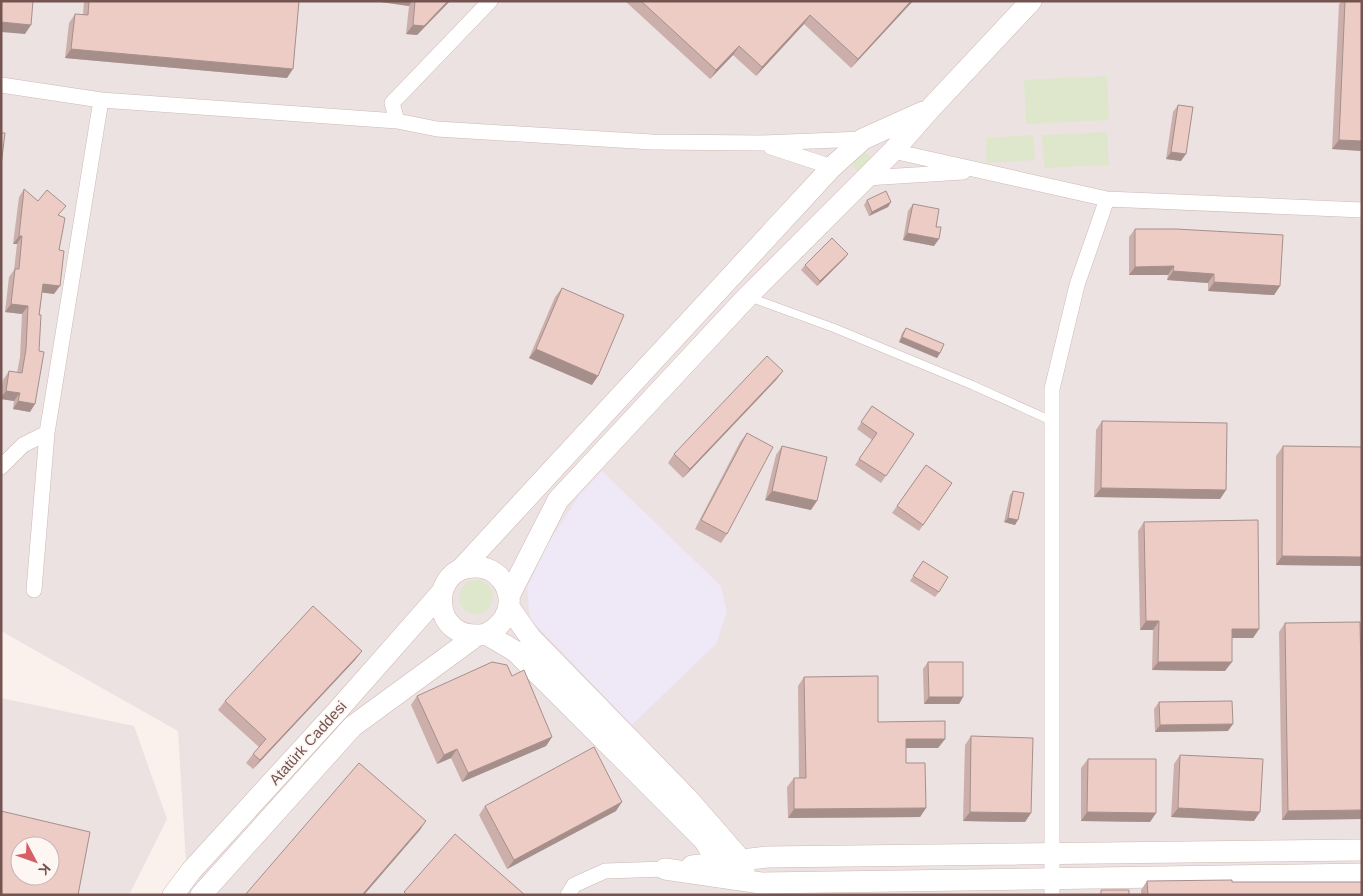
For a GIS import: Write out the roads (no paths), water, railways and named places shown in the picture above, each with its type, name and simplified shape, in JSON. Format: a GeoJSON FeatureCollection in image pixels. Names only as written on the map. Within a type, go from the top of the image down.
{"type":"FeatureCollection","features":[{"type":"Feature","properties":{"kind":"street"},"geometry":{"type":"LineString","coordinates":[[397,121],[392,103],[490,1]]}},
{"type":"Feature","properties":{"kind":"street"},"geometry":{"type":"LineString","coordinates":[[481,635],[502,624],[509,602],[558,500],[747,297],[893,151],[1031,1]]}},
{"type":"Feature","properties":{"kind":"street"},"geometry":{"type":"LineString","coordinates":[[1,85],[101,100],[397,121],[437,130],[652,142],[760,143],[863,139],[893,151],[1107,199],[1362,210]]}},
{"type":"Feature","properties":{"kind":"street"},"geometry":{"type":"LineString","coordinates":[[34,590],[47,433],[101,100]]}},
{"type":"Feature","properties":{"kind":"street"},"geometry":{"type":"LineString","coordinates":[[731,874],[704,840],[515,651],[481,635],[467,635],[458,632],[445,619],[440,601],[442,592],[446,582],[461,570],[832,167],[863,139],[930,109]]}},
{"type":"Feature","properties":{"kind":"street"},"geometry":{"type":"LineString","coordinates":[[760,143],[866,178],[979,171]]}},
{"type":"Feature","properties":{"kind":"street"},"geometry":{"type":"LineString","coordinates":[[1052,887],[1052,389],[1077,285],[1107,199]]}},
{"type":"Feature","properties":{"kind":"street"},"geometry":{"type":"LineString","coordinates":[[1,466],[23,445],[47,433]]}},
{"type":"Feature","properties":{"kind":"street"},"geometry":{"type":"LineString","coordinates":[[461,570],[477,567],[492,571],[500,578],[506,586],[509,602],[530,636],[687,798],[741,860]]}},
{"type":"Feature","properties":{"kind":"street","name":"Atatürk Caddesi"},"geometry":{"type":"LineString","coordinates":[[173,895],[191,871],[338,710],[442,592]]}},
{"type":"Feature","properties":{"kind":"street","name":"Atatürk Caddesi"},"geometry":{"type":"LineString","coordinates":[[200,895],[353,726],[481,635]]}},
{"type":"Feature","properties":{"kind":"street"},"geometry":{"type":"LineString","coordinates":[[731,874],[741,860],[767,857],[1362,850]]}},
{"type":"Feature","properties":{"kind":"street"},"geometry":{"type":"LineString","coordinates":[[568,895],[574,885],[605,871],[664,870],[731,874],[760,883],[1052,887],[1362,874]]}},
{"type":"Feature","properties":{"kind":"lane"},"geometry":{"type":"LineString","coordinates":[[747,297],[834,328],[972,385],[1052,421]]}}]}
